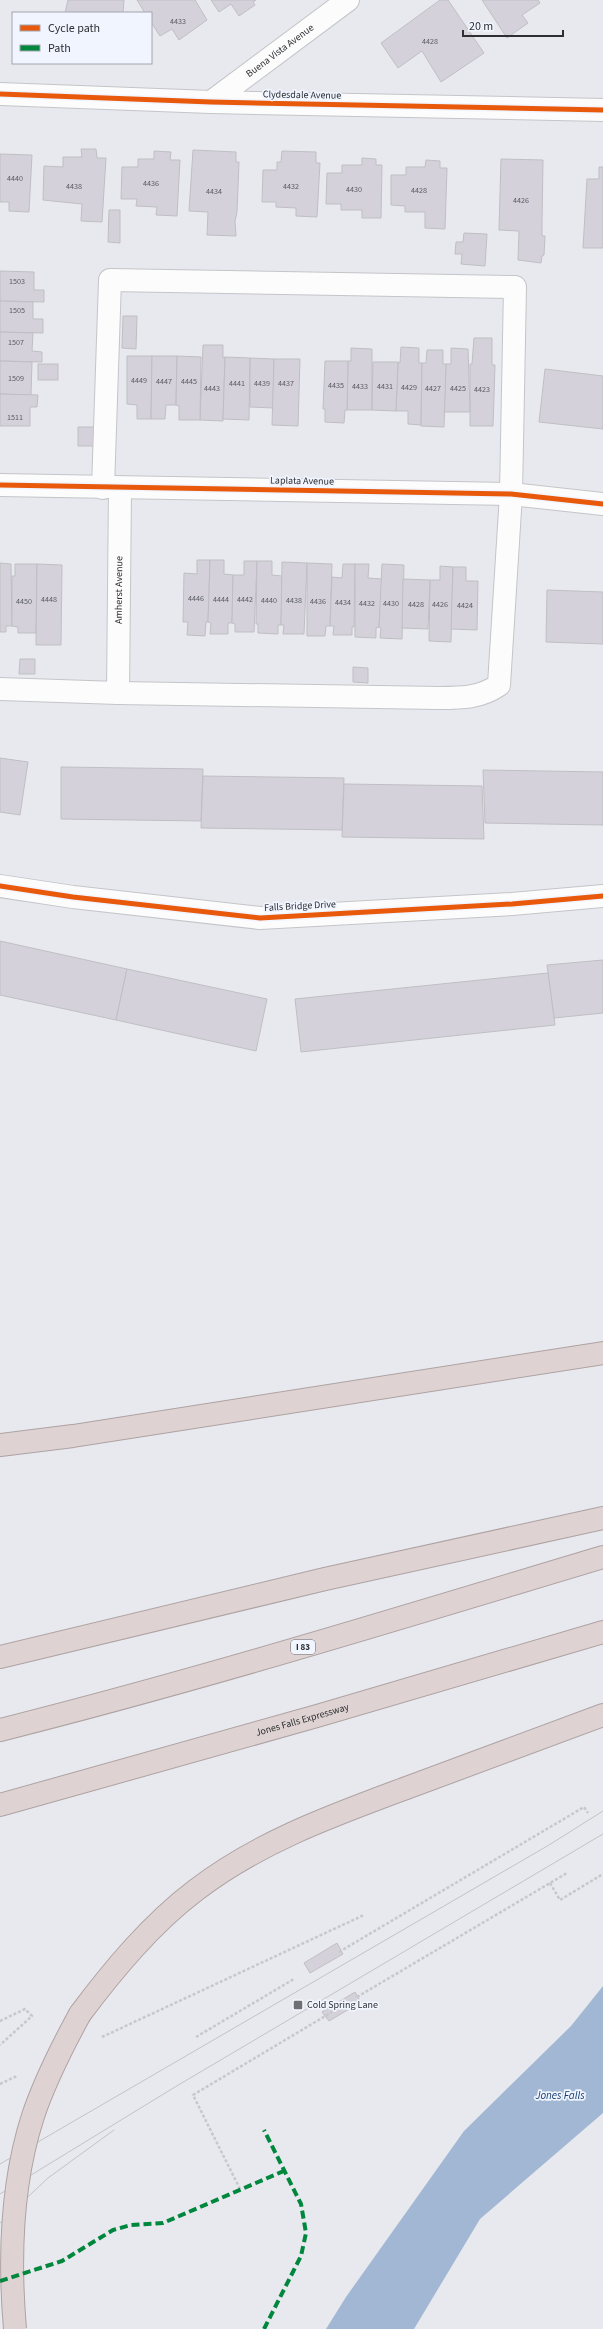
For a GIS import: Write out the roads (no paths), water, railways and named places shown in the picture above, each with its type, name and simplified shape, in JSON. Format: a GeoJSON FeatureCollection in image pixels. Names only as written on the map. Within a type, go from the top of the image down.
{"type":"FeatureCollection","features":[{"type":"Feature","properties":{"kind":"highway"},"geometry":{"type":"LineString","coordinates":[[0,1445],[135,1426],[328,1394],[603,1353]]}},
{"type":"Feature","properties":{"kind":"highway"},"geometry":{"type":"LineString","coordinates":[[0,1658],[325,1579],[603,1518]]}},
{"type":"Feature","properties":{"kind":"highway","name":"I 83"},"geometry":{"type":"LineString","coordinates":[[0,1730],[101,1704],[298,1649],[603,1557]]}},
{"type":"Feature","properties":{"kind":"highway","name":"Jones Falls Expressway"},"geometry":{"type":"LineString","coordinates":[[0,1805],[309,1718],[603,1632]]}},
{"type":"Feature","properties":{"kind":"highway"},"geometry":{"type":"LineString","coordinates":[[15,2329],[12,2240],[18,2180],[33,2116],[51,2069],[80,2014],[113,1970],[154,1928],[195,1891],[238,1862],[293,1831],[603,1715]]}},
{"type":"Feature","properties":{"kind":"street","name":"Buena Vista Avenue"},"geometry":{"type":"LineString","coordinates":[[211,102],[348,0]]}},
{"type":"Feature","properties":{"kind":"street","name":"Clydesdale Avenue"},"geometry":{"type":"LineString","coordinates":[[0,94],[211,102],[603,110]]}},
{"type":"Feature","properties":{"kind":"street","name":"Amherst Avenue"},"geometry":{"type":"LineString","coordinates":[[118,693],[111,488],[110,280],[515,287],[511,494]]}},
{"type":"Feature","properties":{"kind":"street","name":"Laplata Avenue"},"geometry":{"type":"LineString","coordinates":[[0,484],[111,488],[511,494],[603,504]]}},
{"type":"Feature","properties":{"kind":"street"},"geometry":{"type":"LineString","coordinates":[[0,688],[118,693],[439,698],[473,697],[487,693],[499,685],[511,494]]}},
{"type":"Feature","properties":{"kind":"street","name":"Falls Bridge Drive"},"geometry":{"type":"LineString","coordinates":[[0,886],[73,897],[260,918],[512,904],[603,896]]}},
{"type":"Feature","properties":{"kind":"water","name":"Jones Falls"},"geometry":{"type":"Polygon","coordinates":[[[603,1986],[603,2113],[480,2219],[414,2329],[326,2329],[346,2297],[464,2131],[571,2026],[603,1986]]]}},
{"type":"Feature","properties":{"kind":"tram line"},"geometry":{"type":"LineString","coordinates":[[0,2164],[549,1845],[603,1811]]}},
{"type":"Feature","properties":{"kind":"tram line"},"geometry":{"type":"LineString","coordinates":[[0,2194],[175,2087],[603,1834]]}},
{"type":"Feature","properties":{"kind":"tram line"},"geometry":{"type":"LineString","coordinates":[[0,2223],[48,2178],[114,2130]]}},
{"type":"Feature","properties":{"kind":"place","name":"Cold Spring Lane"},"geometry":{"type":"Point","coordinates":[298,2005]}}]}
